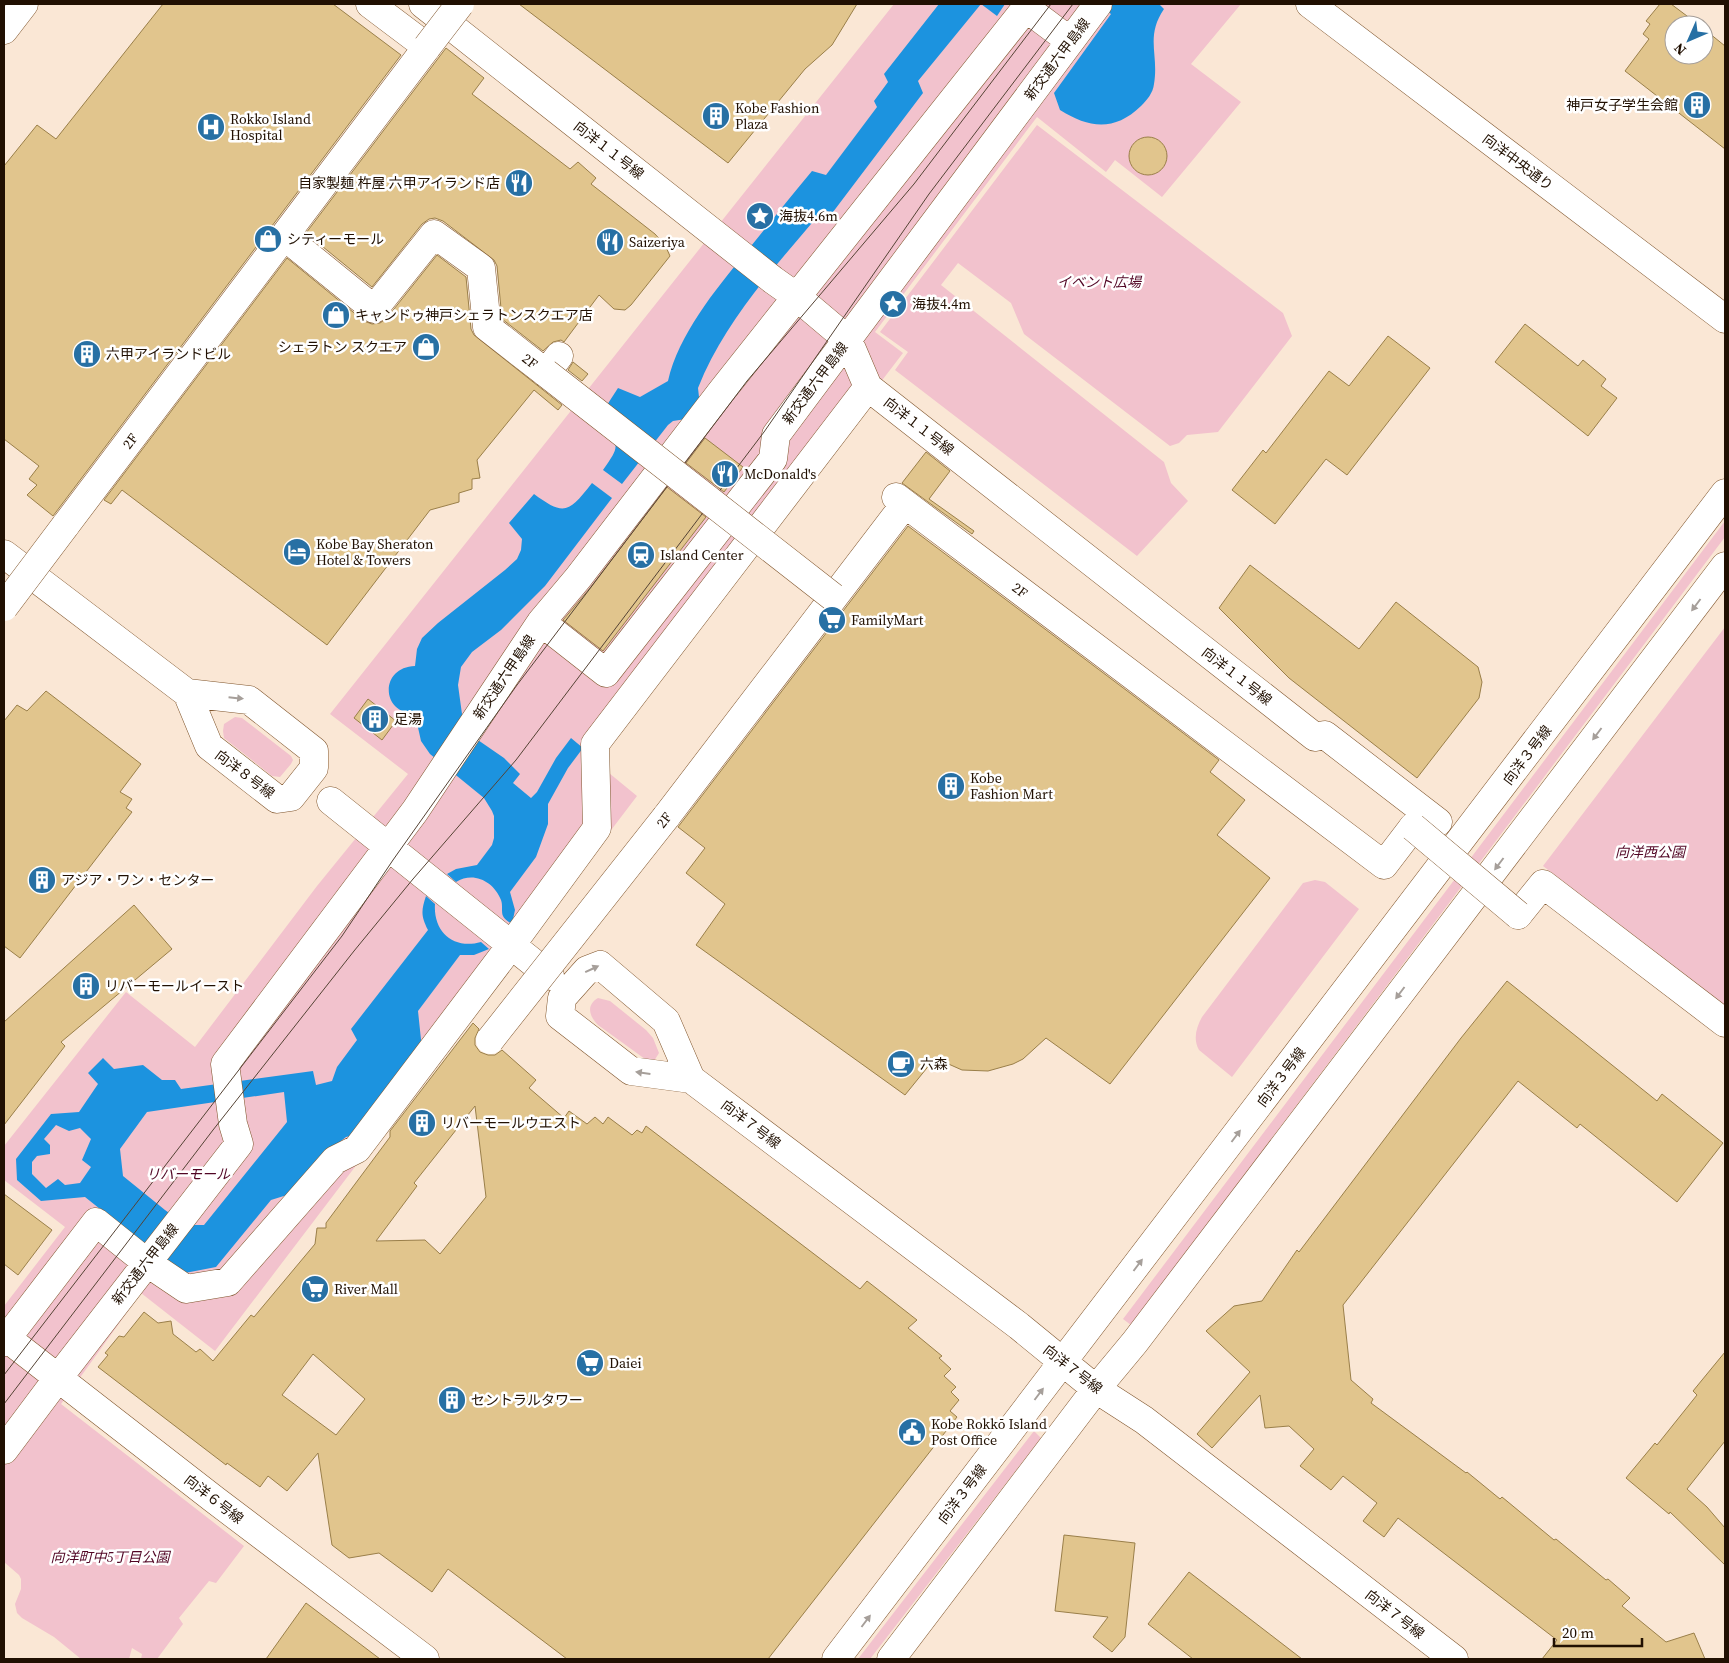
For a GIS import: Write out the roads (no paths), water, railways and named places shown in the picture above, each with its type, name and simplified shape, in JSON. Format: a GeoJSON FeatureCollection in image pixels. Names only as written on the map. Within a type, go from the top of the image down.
{"type":"FeatureCollection","features":[{"type":"Feature","properties":{"kind":"street"},"geometry":{"type":"LineString","coordinates":[[4,30],[24,4]]}},
{"type":"Feature","properties":{"kind":"street"},"geometry":{"type":"LineString","coordinates":[[370,4],[428,48]]}},
{"type":"Feature","properties":{"kind":"street","name":"向洋１１号線"},"geometry":{"type":"LineString","coordinates":[[423,4],[797,297],[848,340],[868,387],[1319,739],[1325,735],[1425,825],[1518,915],[1543,884],[1725,1023]]}},
{"type":"Feature","properties":{"kind":"street","name":"2F"},"geometry":{"type":"LineString","coordinates":[[4,607],[460,4]]}},
{"type":"Feature","properties":{"kind":"street","name":"向洋中央通り"},"geometry":{"type":"LineString","coordinates":[[1310,4],[1725,319]]}},
{"type":"Feature","properties":{"kind":"street","name":"新交通六甲島線"},"geometry":{"type":"LineString","coordinates":[[4,1450],[239,1144],[233,1124],[225,1064],[415,811],[541,622],[606,673],[774,459],[776,435],[1097,5]]}},
{"type":"Feature","properties":{"kind":"street"},"geometry":{"type":"LineString","coordinates":[[541,622],[578,578],[720,392],[1026,8],[1070,41]]}},
{"type":"Feature","properties":{"kind":"street","name":"2F"},"geometry":{"type":"LineString","coordinates":[[284,236],[374,309],[434,234],[481,268],[487,327],[552,364],[833,597]]}},
{"type":"Feature","properties":{"kind":"street"},"geometry":{"type":"LineString","coordinates":[[5,1339],[96,1222],[149,1259],[186,1289],[228,1282],[336,1160],[357,1149],[597,828],[595,744],[868,387]]}},
{"type":"Feature","properties":{"kind":"street","name":"向洋３号線"},"geometry":{"type":"LineString","coordinates":[[836,1659],[1725,493]]}},
{"type":"Feature","properties":{"kind":"street","name":"2F"},"geometry":{"type":"LineString","coordinates":[[490,1040],[666,818],[833,597],[900,500],[1384,865],[1425,825]]}},
{"type":"Feature","properties":{"kind":"street"},"geometry":{"type":"LineString","coordinates":[[4,554],[188,693]]}},
{"type":"Feature","properties":{"kind":"street"},"geometry":{"type":"LineString","coordinates":[[891,1659],[1096,1389],[1147,1326],[1725,566]]}},
{"type":"Feature","properties":{"kind":"street"},"geometry":{"type":"LineString","coordinates":[[653,614],[678,635]]}},
{"type":"Feature","properties":{"kind":"street","name":"向洋８号線"},"geometry":{"type":"LineString","coordinates":[[188,693],[249,700],[314,750],[314,768],[291,797],[277,799],[209,746],[188,693]]}},
{"type":"Feature","properties":{"kind":"street"},"geometry":{"type":"LineString","coordinates":[[331,801],[550,976]]}},
{"type":"Feature","properties":{"kind":"street","name":"向洋７号線"},"geometry":{"type":"LineString","coordinates":[[691,1079],[666,1021],[600,965],[586,970],[562,998],[560,1016],[631,1071],[691,1079],[1019,1326],[1096,1389],[1144,1420],[1454,1659]]}},
{"type":"Feature","properties":{"kind":"street","name":"向洋６号線"},"geometry":{"type":"LineString","coordinates":[[5,1339],[425,1659]]}},
{"type":"Feature","properties":{"kind":"water"},"geometry":{"type":"Polygon","coordinates":[[[939,4],[981,4],[918,81],[923,93],[833,212],[822,211],[770,273],[737,317],[722,339],[698,388],[703,407],[686,419],[673,421],[668,425],[622,484],[603,470],[613,454],[615,444],[596,422],[618,388],[640,397],[668,381],[673,363],[700,312],[735,265],[812,171],[826,175],[877,107],[874,101],[888,82],[884,74],[939,4]]]}},
{"type":"Feature","properties":{"kind":"water"},"geometry":{"type":"Polygon","coordinates":[[[981,4],[1005,4],[997,16],[981,4]]]}},
{"type":"Feature","properties":{"kind":"water"},"geometry":{"type":"Polygon","coordinates":[[[1097,4],[1159,4],[1164,9],[1155,28],[1155,73],[1151,93],[1143,104],[1121,120],[1111,123],[1091,124],[1060,110],[1054,93],[1111,14],[1097,4]]]}},
{"type":"Feature","properties":{"kind":"water"},"geometry":{"type":"Polygon","coordinates":[[[592,483],[612,498],[545,586],[501,630],[472,652],[461,667],[458,685],[462,714],[475,738],[504,758],[520,774],[513,783],[531,798],[537,792],[556,758],[571,738],[583,748],[568,768],[548,804],[548,824],[536,857],[510,892],[515,910],[512,924],[504,917],[501,900],[494,888],[488,883],[476,878],[463,879],[456,882],[447,874],[456,869],[477,865],[492,845],[494,838],[494,816],[484,798],[430,754],[421,741],[415,714],[404,712],[395,706],[390,699],[390,681],[395,674],[404,668],[415,666],[417,649],[422,638],[517,559],[521,550],[522,539],[509,523],[534,494],[553,506],[566,508],[578,500],[592,483]]]}},
{"type":"Feature","properties":{"kind":"water"},"geometry":{"type":"Polygon","coordinates":[[[426,896],[435,904],[437,922],[447,936],[454,941],[462,943],[481,942],[489,949],[474,955],[460,955],[418,1011],[422,1049],[355,1135],[346,1137],[326,1153],[287,1195],[271,1200],[216,1267],[185,1273],[144,1244],[85,1197],[41,1201],[17,1180],[16,1159],[51,1114],[79,1112],[98,1084],[88,1073],[103,1058],[114,1069],[143,1065],[162,1080],[175,1080],[181,1089],[313,1071],[316,1085],[332,1081],[337,1067],[357,1040],[351,1029],[428,930],[423,913],[426,896]],[[284,1092],[147,1112],[120,1149],[123,1176],[186,1225],[204,1225],[287,1122],[284,1092]],[[56,1125],[44,1139],[50,1145],[50,1154],[37,1156],[32,1162],[32,1174],[46,1188],[58,1179],[65,1185],[80,1183],[91,1167],[82,1160],[91,1139],[80,1128],[69,1131],[56,1125]]]}},
{"type":"Feature","properties":{"kind":"tram line"},"geometry":{"type":"LineString","coordinates":[[4,1375],[342,936],[393,860],[517,685],[747,381],[914,184],[1051,4]]}},
{"type":"Feature","properties":{"kind":"tram line"},"geometry":{"type":"LineString","coordinates":[[4,1404],[213,1130],[354,951],[413,879],[516,760],[764,432],[929,194],[1073,4]]}},
{"type":"Feature","properties":{"kind":"place","name":"神戸女子学生会館"},"geometry":{"type":"Point","coordinates":[1697,105]}},
{"type":"Feature","properties":{"kind":"place","name":"Kobe Fashion Plaza"},"geometry":{"type":"Point","coordinates":[716,116]}},
{"type":"Feature","properties":{"kind":"place","name":"Rokko Island Hospital"},"geometry":{"type":"Point","coordinates":[211,127]}},
{"type":"Feature","properties":{"kind":"place","name":"自家製麺 杵屋 六甲アイランド店"},"geometry":{"type":"Point","coordinates":[519,183]}},
{"type":"Feature","properties":{"kind":"place","name":"海抜4.6m"},"geometry":{"type":"Point","coordinates":[760,216]}},
{"type":"Feature","properties":{"kind":"place","name":"シティーモール"},"geometry":{"type":"Point","coordinates":[268,239]}},
{"type":"Feature","properties":{"kind":"place","name":"Saizeriya"},"geometry":{"type":"Point","coordinates":[610,242]}},
{"type":"Feature","properties":{"kind":"place","name":"海抜4.4m"},"geometry":{"type":"Point","coordinates":[893,304]}},
{"type":"Feature","properties":{"kind":"place","name":"キャンドゥ神戸シェラトンスクエア店"},"geometry":{"type":"Point","coordinates":[336,315]}},
{"type":"Feature","properties":{"kind":"place","name":"シェラトン スクエア"},"geometry":{"type":"Point","coordinates":[426,347]}},
{"type":"Feature","properties":{"kind":"place","name":"六甲アイランドビル"},"geometry":{"type":"Point","coordinates":[87,354]}},
{"type":"Feature","properties":{"kind":"place","name":"McDonald's"},"geometry":{"type":"Point","coordinates":[725,474]}},
{"type":"Feature","properties":{"kind":"place","name":"Kobe Bay Sheraton Hotel & Towers"},"geometry":{"type":"Point","coordinates":[297,552]}},
{"type":"Feature","properties":{"kind":"place","name":"Island Center"},"geometry":{"type":"Point","coordinates":[641,555]}},
{"type":"Feature","properties":{"kind":"place","name":"FamilyMart"},"geometry":{"type":"Point","coordinates":[832,620]}},
{"type":"Feature","properties":{"kind":"place","name":"足湯"},"geometry":{"type":"Point","coordinates":[375,719]}},
{"type":"Feature","properties":{"kind":"place","name":"Kobe Fashion Mart"},"geometry":{"type":"Point","coordinates":[951,786]}},
{"type":"Feature","properties":{"kind":"place","name":"アジア・ワン・センター"},"geometry":{"type":"Point","coordinates":[42,880]}},
{"type":"Feature","properties":{"kind":"place","name":"リバーモールイースト"},"geometry":{"type":"Point","coordinates":[86,986]}},
{"type":"Feature","properties":{"kind":"place","name":"六森"},"geometry":{"type":"Point","coordinates":[901,1064]}},
{"type":"Feature","properties":{"kind":"place","name":"リバーモールウエスト"},"geometry":{"type":"Point","coordinates":[422,1123]}},
{"type":"Feature","properties":{"kind":"place","name":"River Mall"},"geometry":{"type":"Point","coordinates":[315,1289]}},
{"type":"Feature","properties":{"kind":"place","name":"Daiei"},"geometry":{"type":"Point","coordinates":[590,1363]}},
{"type":"Feature","properties":{"kind":"place","name":"セントラルタワー"},"geometry":{"type":"Point","coordinates":[452,1400]}},
{"type":"Feature","properties":{"kind":"place","name":"Kobe Rokkō Island Post Office"},"geometry":{"type":"Point","coordinates":[912,1432]}},
{"type":"Feature","properties":{"kind":"park label","name":"イベント広場"},"geometry":{"type":"Point","coordinates":[1099,282]}},
{"type":"Feature","properties":{"kind":"park label","name":"向洋西公園"},"geometry":{"type":"Point","coordinates":[1650,852]}},
{"type":"Feature","properties":{"kind":"park label","name":"リバーモール"},"geometry":{"type":"Point","coordinates":[188,1174]}},
{"type":"Feature","properties":{"kind":"park label","name":"向洋町中5丁目公園"},"geometry":{"type":"Point","coordinates":[110,1557]}}]}
